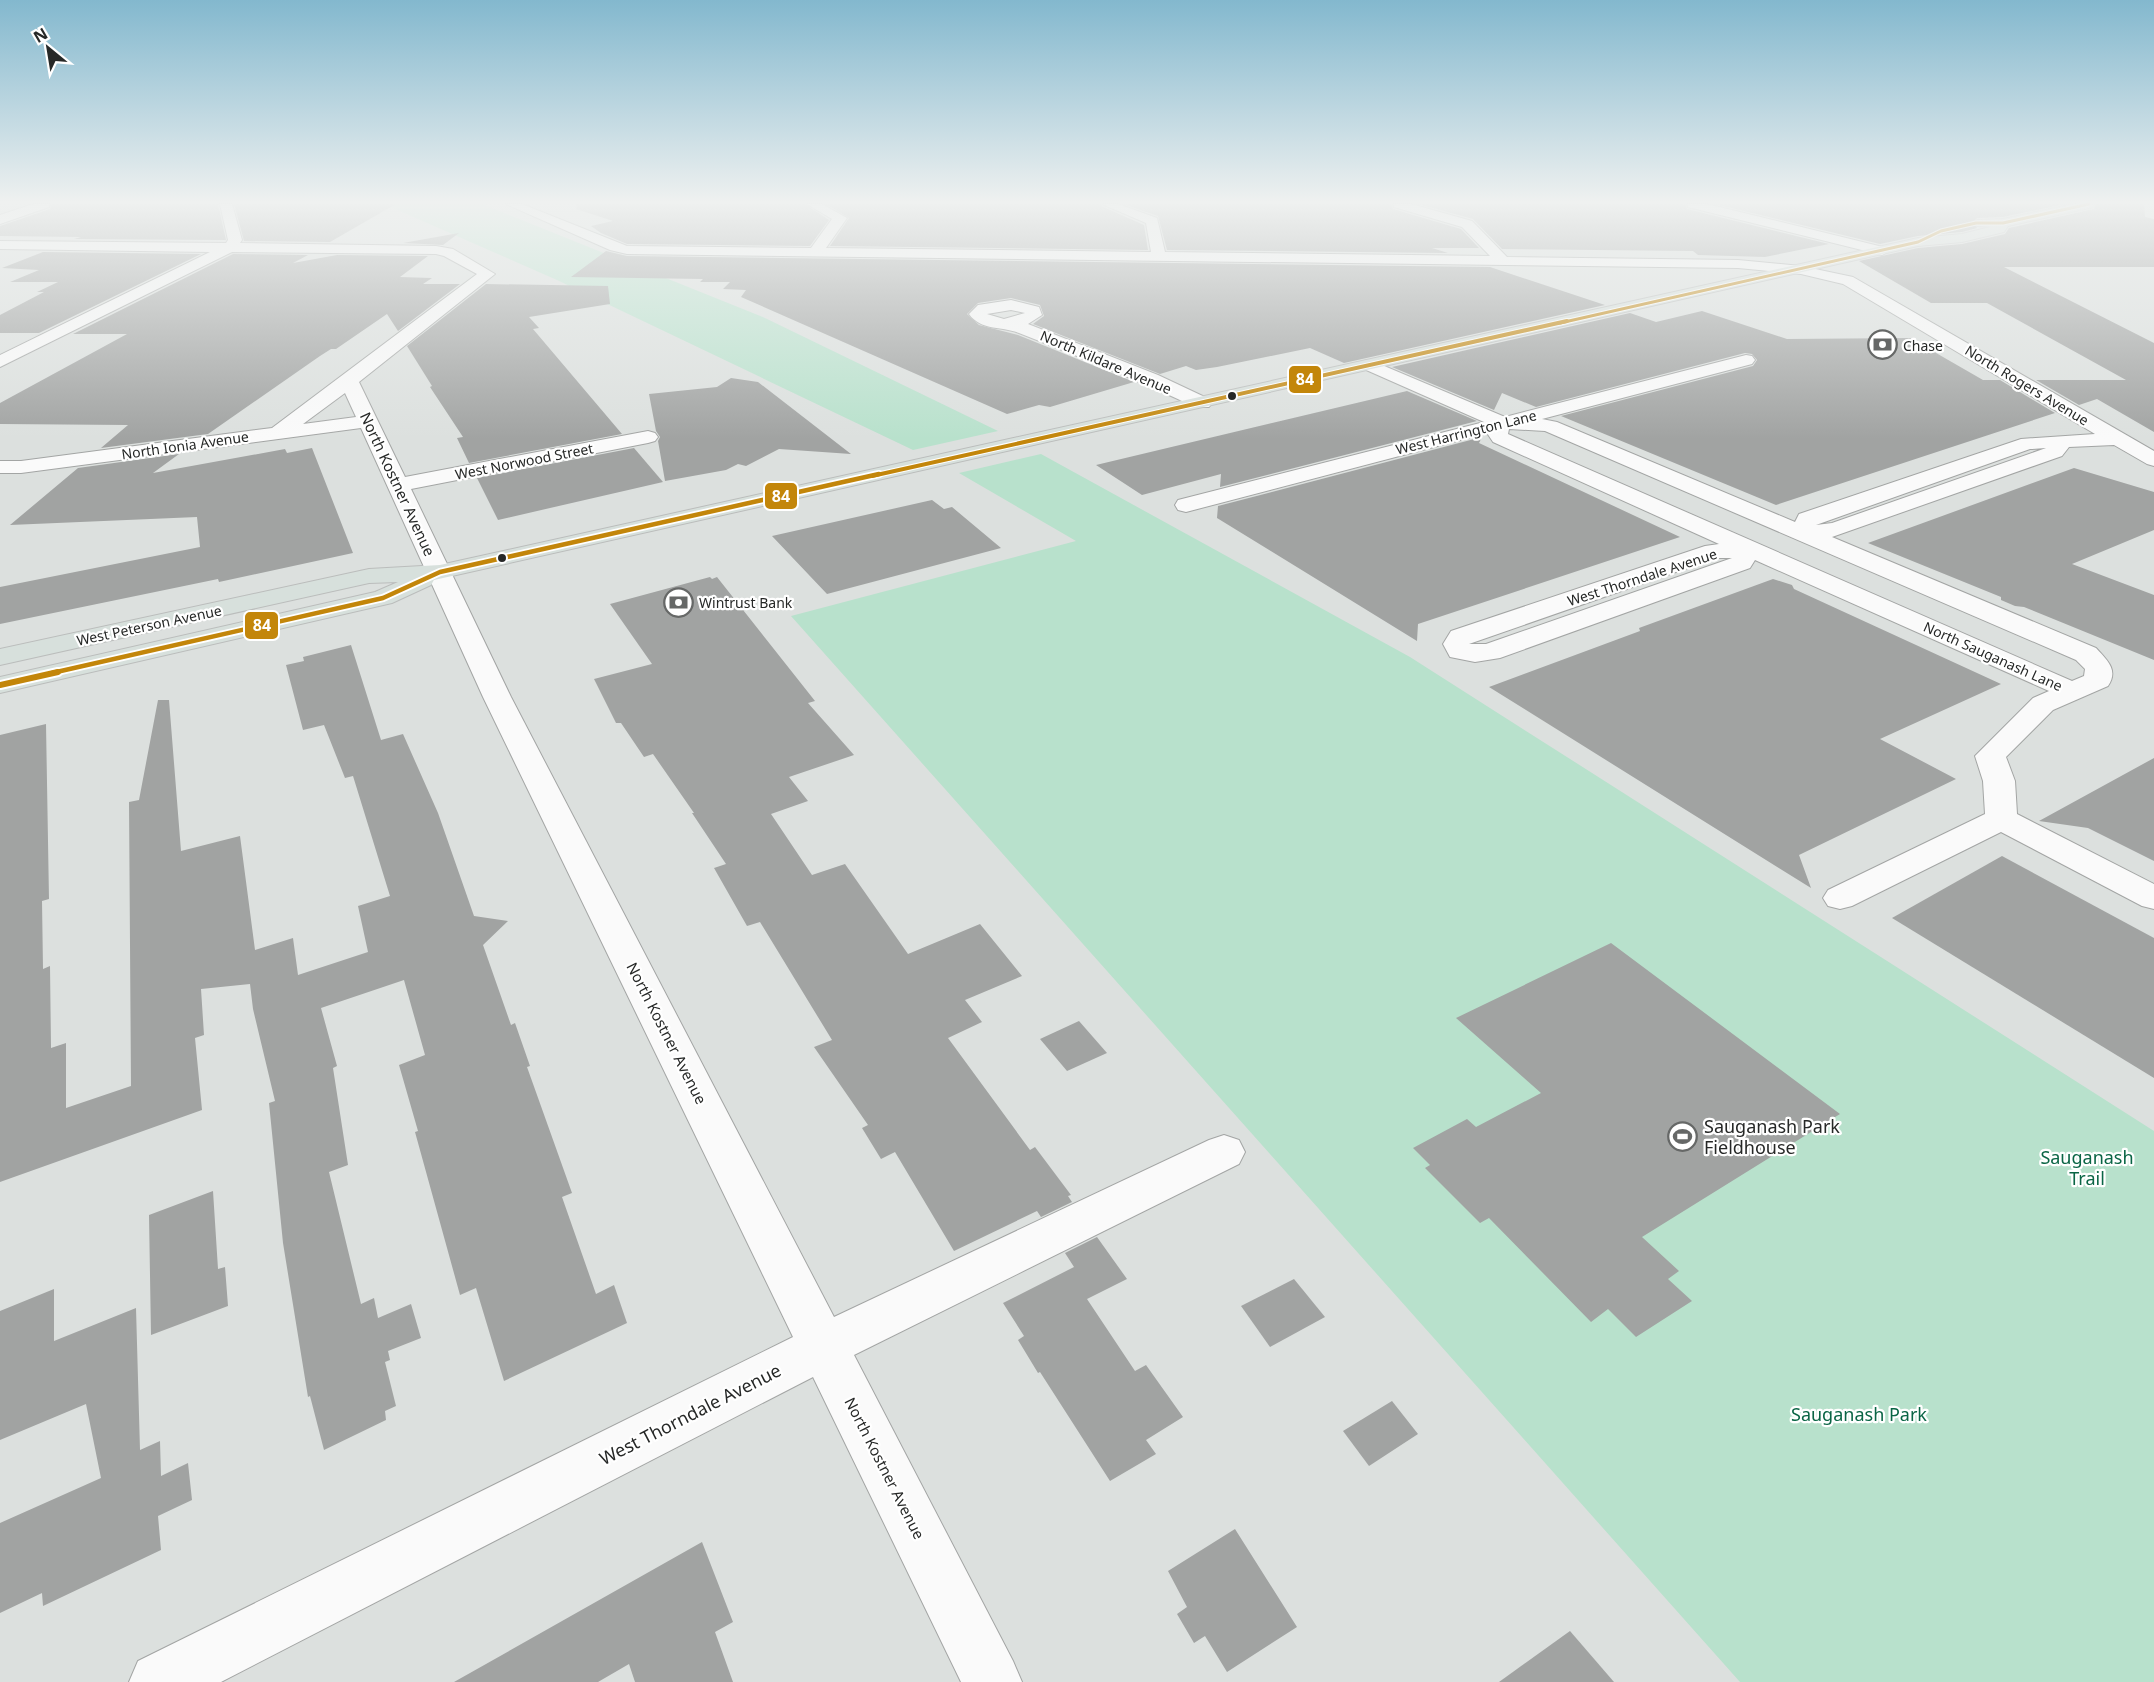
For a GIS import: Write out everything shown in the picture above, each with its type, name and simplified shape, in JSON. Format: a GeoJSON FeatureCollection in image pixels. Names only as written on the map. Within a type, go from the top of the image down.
{"type":"FeatureCollection","features":[{"type":"Feature","properties":{"kind":"main road","name":"West Peterson Avenue"},"geometry":{"type":"LineString","coordinates":[[0,657],[369,576],[440,572],[1743,282]]}},
{"type":"Feature","properties":{"kind":"main road","name":"West Peterson Avenue"},"geometry":{"type":"LineString","coordinates":[[0,685],[383,598],[440,572]]}},
{"type":"Feature","properties":{"kind":"street"},"geometry":{"type":"LineString","coordinates":[[0,362],[160,282]]}},
{"type":"Feature","properties":{"kind":"street"},"geometry":{"type":"LineString","coordinates":[[278,433],[476,282]]}},
{"type":"Feature","properties":{"kind":"street","name":"North Rogers Avenue"},"geometry":{"type":"LineString","coordinates":[[1852,282],[2154,460]]}},
{"type":"Feature","properties":{"kind":"street","name":"North Kildare Avenue"},"geometry":{"type":"LineString","coordinates":[[1011,323],[1151,379],[1202,403]]}},
{"type":"Feature","properties":{"kind":"street","name":"West Harrington Lane"},"geometry":{"type":"LineString","coordinates":[[1186,505],[1746,360]]}},
{"type":"Feature","properties":{"kind":"street","name":"North Sauganash Lane"},"geometry":{"type":"LineString","coordinates":[[1370,365],[1503,423],[1532,423],[1550,426],[2086,654],[2099,667],[2098,680],[2072,691],[1500,438],[1496,431],[1503,423]]}},
{"type":"Feature","properties":{"kind":"street","name":"North Kostner Avenue"},"geometry":{"type":"LineString","coordinates":[[349,381],[497,697],[992,1682]]}},
{"type":"Feature","properties":{"kind":"street","name":"North Ionia Avenue"},"geometry":{"type":"LineString","coordinates":[[0,467],[21,467],[369,421]]}},
{"type":"Feature","properties":{"kind":"street","name":"West Norwood Street"},"geometry":{"type":"LineString","coordinates":[[399,485],[648,437]]}},
{"type":"Feature","properties":{"kind":"street"},"geometry":{"type":"LineString","coordinates":[[1802,533],[1835,530],[1922,500],[2055,452],[2059,448],[2056,443],[2118,439]]}},
{"type":"Feature","properties":{"kind":"street","name":"West Thorndale Avenue"},"geometry":{"type":"LineString","coordinates":[[1749,550],[1741,563],[1490,652],[1475,654],[1460,651],[1456,644],[1460,637],[1713,551],[1749,550]]}},
{"type":"Feature","properties":{"kind":"street"},"geometry":{"type":"LineString","coordinates":[[2001,819],[1999,781],[1990,756],[2043,704],[2072,691]]}},
{"type":"Feature","properties":{"kind":"street"},"geometry":{"type":"LineString","coordinates":[[2001,819],[2154,898]]}},
{"type":"Feature","properties":{"kind":"street"},"geometry":{"type":"LineString","coordinates":[[1840,898],[2001,819]]}},
{"type":"Feature","properties":{"kind":"street","name":"West Thorndale Avenue"},"geometry":{"type":"LineString","coordinates":[[159,1682],[824,1346],[1224,1152]]}},
{"type":"Feature","properties":{"kind":"green space"},"geometry":{"type":"Polygon","coordinates":[[[562,282],[677,282],[765,318],[998,431],[913,450],[562,282]]]}},
{"type":"Feature","properties":{"kind":"green space","name":"Sauganash Park"},"geometry":{"type":"Polygon","coordinates":[[[1041,454],[1410,657],[2154,1131],[2154,1682],[1740,1682],[791,616],[1076,541],[959,473],[1041,454]]]}},
{"type":"Feature","properties":{"kind":"building"},"geometry":{"type":"Polygon","coordinates":[[[57,282],[143,282],[39,333],[0,333],[0,315],[44,292],[37,292],[57,282]]]}},
{"type":"Feature","properties":{"kind":"building"},"geometry":{"type":"Polygon","coordinates":[[[176,282],[460,284],[398,331],[387,314],[336,349],[331,349],[320,356],[208,434],[101,448],[128,425],[0,424],[0,403],[127,334],[73,334],[176,282]]]}},
{"type":"Feature","properties":{"kind":"building"},"geometry":{"type":"Polygon","coordinates":[[[730,282],[1537,282],[1605,305],[1344,363],[1310,348],[1217,367],[1196,370],[1186,366],[1160,374],[1033,324],[1044,316],[1040,305],[1011,298],[978,303],[967,314],[979,325],[1018,335],[1134,382],[1050,407],[1039,405],[1007,414],[741,297],[746,290],[723,289],[730,282]]]}},
{"type":"Feature","properties":{"kind":"building"},"geometry":{"type":"Polygon","coordinates":[[[1896,282],[2035,282],[2154,343],[2154,432],[2097,399],[2079,405],[2036,380],[2126,380],[1987,303],[1931,303],[1896,282]]]}},
{"type":"Feature","properties":{"kind":"building"},"geometry":{"type":"Polygon","coordinates":[[[486,284],[608,286],[610,304],[529,317],[539,328],[533,329],[622,434],[469,463],[457,438],[463,437],[430,387],[432,386],[407,346],[486,284]]]}},
{"type":"Feature","properties":{"kind":"building"},"geometry":{"type":"Polygon","coordinates":[[[1702,311],[1787,339],[1910,338],[1983,380],[2000,380],[2055,413],[1776,505],[1561,416],[1753,366],[1757,360],[1752,354],[1745,353],[1536,407],[1502,393],[1494,410],[1392,367],[1630,313],[1656,322],[1702,311]]]}},
{"type":"Feature","properties":{"kind":"building"},"geometry":{"type":"Polygon","coordinates":[[[731,378],[758,382],[851,454],[779,449],[746,466],[738,464],[726,470],[665,481],[658,441],[660,437],[656,431],[649,394],[717,387],[731,378]]]}},
{"type":"Feature","properties":{"kind":"building"},"geometry":{"type":"Polygon","coordinates":[[[1407,391],[1477,421],[1220,487],[1221,474],[1142,495],[1096,465],[1407,391]]]}},
{"type":"Feature","properties":{"kind":"building"},"geometry":{"type":"Polygon","coordinates":[[[1482,437],[1479,443],[1680,537],[1418,624],[1417,641],[1217,518],[1218,506],[1482,437]]]}},
{"type":"Feature","properties":{"kind":"building"},"geometry":{"type":"Polygon","coordinates":[[[312,448],[353,553],[219,582],[218,579],[0,624],[0,587],[200,547],[197,517],[10,525],[78,468],[179,454],[153,473],[285,449],[287,453],[312,448]]]}},
{"type":"Feature","properties":{"kind":"building"},"geometry":{"type":"Polygon","coordinates":[[[634,448],[663,482],[498,520],[477,478],[634,448]]]}},
{"type":"Feature","properties":{"kind":"building"},"geometry":{"type":"Polygon","coordinates":[[[2074,468],[2154,492],[2154,530],[2072,564],[2154,595],[2154,660],[2024,607],[2015,606],[2001,600],[2001,597],[1868,543],[2074,468]]]}},
{"type":"Feature","properties":{"kind":"building"},"geometry":{"type":"Polygon","coordinates":[[[932,500],[944,509],[952,507],[1001,548],[827,594],[772,536],[932,500]]]}},
{"type":"Feature","properties":{"kind":"building"},"geometry":{"type":"Polygon","coordinates":[[[710,577],[712,579],[717,577],[815,701],[808,703],[854,755],[789,777],[808,801],[771,814],[812,875],[845,864],[908,954],[980,924],[1022,976],[965,1000],[982,1022],[948,1038],[1030,1150],[1035,1147],[1071,1195],[1068,1196],[1072,1202],[1041,1217],[1037,1211],[954,1251],[895,1152],[881,1159],[862,1128],[868,1125],[814,1047],[832,1040],[760,922],[747,926],[714,868],[726,864],[692,813],[694,813],[653,754],[644,757],[621,723],[616,723],[594,679],[652,664],[610,604],[710,577]]]}},
{"type":"Feature","properties":{"kind":"building"},"geometry":{"type":"Polygon","coordinates":[[[1773,579],[1792,585],[1794,589],[2001,684],[1880,739],[1956,779],[1799,855],[1811,888],[1489,687],[1640,631],[1639,628],[1773,579]]]}},
{"type":"Feature","properties":{"kind":"building"},"geometry":{"type":"Polygon","coordinates":[[[351,645],[381,740],[403,734],[438,813],[474,916],[508,921],[483,945],[511,1025],[515,1023],[530,1066],[527,1067],[572,1193],[562,1197],[596,1294],[614,1285],[627,1323],[504,1381],[476,1288],[460,1295],[415,1132],[418,1131],[399,1065],[425,1055],[404,980],[321,1008],[337,1066],[333,1068],[348,1165],[329,1172],[361,1304],[374,1298],[378,1318],[411,1304],[421,1338],[388,1351],[390,1360],[385,1362],[396,1406],[385,1411],[386,1420],[324,1450],[310,1396],[308,1397],[283,1243],[269,1103],[275,1101],[253,1009],[250,984],[201,989],[204,1035],[195,1038],[202,1110],[0,1182],[0,735],[46,724],[49,899],[42,901],[43,969],[50,966],[51,1048],[66,1043],[66,1108],[131,1086],[129,802],[139,800],[158,700],[169,700],[181,851],[240,836],[255,950],[293,938],[298,975],[368,952],[358,906],[390,896],[353,776],[345,778],[324,725],[303,730],[286,665],[304,661],[303,657],[351,645]]]}},
{"type":"Feature","properties":{"kind":"building"},"geometry":{"type":"Polygon","coordinates":[[[2154,758],[2154,861],[2088,828],[2039,821],[2154,758]]]}},
{"type":"Feature","properties":{"kind":"building"},"geometry":{"type":"Polygon","coordinates":[[[2002,856],[2154,938],[2154,1078],[1892,918],[2002,856]]]}},
{"type":"Feature","properties":{"kind":"building","name":"Sauganash Park Fieldhouse"},"geometry":{"type":"Polygon","coordinates":[[[1611,943],[1840,1114],[1642,1237],[1679,1271],[1668,1279],[1692,1301],[1636,1337],[1608,1309],[1591,1322],[1489,1218],[1480,1223],[1425,1168],[1430,1165],[1413,1148],[1467,1119],[1476,1127],[1541,1093],[1456,1018],[1611,943]]]}},
{"type":"Feature","properties":{"kind":"building"},"geometry":{"type":"Polygon","coordinates":[[[1079,1021],[1107,1053],[1067,1071],[1040,1039],[1079,1021]]]}},
{"type":"Feature","properties":{"kind":"building"},"geometry":{"type":"Polygon","coordinates":[[[213,1191],[218,1269],[225,1267],[228,1306],[151,1335],[149,1215],[213,1191]]]}},
{"type":"Feature","properties":{"kind":"building"},"geometry":{"type":"Polygon","coordinates":[[[1097,1237],[1127,1279],[1087,1299],[1135,1371],[1146,1365],[1183,1417],[1146,1440],[1156,1454],[1110,1481],[1018,1340],[1024,1336],[1003,1303],[1074,1267],[1065,1253],[1097,1237]]]}},
{"type":"Feature","properties":{"kind":"building"},"geometry":{"type":"Polygon","coordinates":[[[1294,1279],[1325,1317],[1270,1347],[1241,1306],[1294,1279]]]}},
{"type":"Feature","properties":{"kind":"building"},"geometry":{"type":"Polygon","coordinates":[[[54,1289],[54,1341],[136,1308],[140,1450],[160,1441],[161,1476],[188,1463],[192,1500],[158,1516],[161,1550],[43,1606],[42,1593],[0,1613],[0,1523],[101,1478],[86,1404],[0,1440],[0,1311],[54,1289]]]}},
{"type":"Feature","properties":{"kind":"building"},"geometry":{"type":"Polygon","coordinates":[[[1392,1401],[1418,1434],[1369,1466],[1343,1431],[1392,1401]]]}},
{"type":"Feature","properties":{"kind":"building"},"geometry":{"type":"Polygon","coordinates":[[[1235,1529],[1297,1627],[1227,1672],[1205,1636],[1194,1643],[1177,1614],[1187,1607],[1168,1571],[1235,1529]]]}},
{"type":"Feature","properties":{"kind":"building"},"geometry":{"type":"Polygon","coordinates":[[[702,1542],[733,1622],[715,1632],[733,1682],[635,1682],[629,1664],[598,1682],[454,1682],[702,1542]]]}},
{"type":"Feature","properties":{"kind":"building"},"geometry":{"type":"Polygon","coordinates":[[[1570,1631],[1614,1682],[1499,1682],[1570,1631]]]}},
{"type":"Feature","properties":{"kind":"transit line","name":"84"},"geometry":{"type":"LineString","coordinates":[[0,685],[383,598],[440,572],[1741,282]]}},
{"type":"Feature","properties":{"kind":"place","name":"Chase"},"geometry":{"type":"Point","coordinates":[1882,345]}},
{"type":"Feature","properties":{"kind":"place","name":"Wintrust Bank"},"geometry":{"type":"Point","coordinates":[678,602]}},
{"type":"Feature","properties":{"kind":"place","name":"Sauganash Park Fieldhouse"},"geometry":{"type":"Point","coordinates":[1683,1136]}},
{"type":"Feature","properties":{"kind":"park label","name":"Sauganash Trail"},"geometry":{"type":"Point","coordinates":[2087,1167]}}]}
